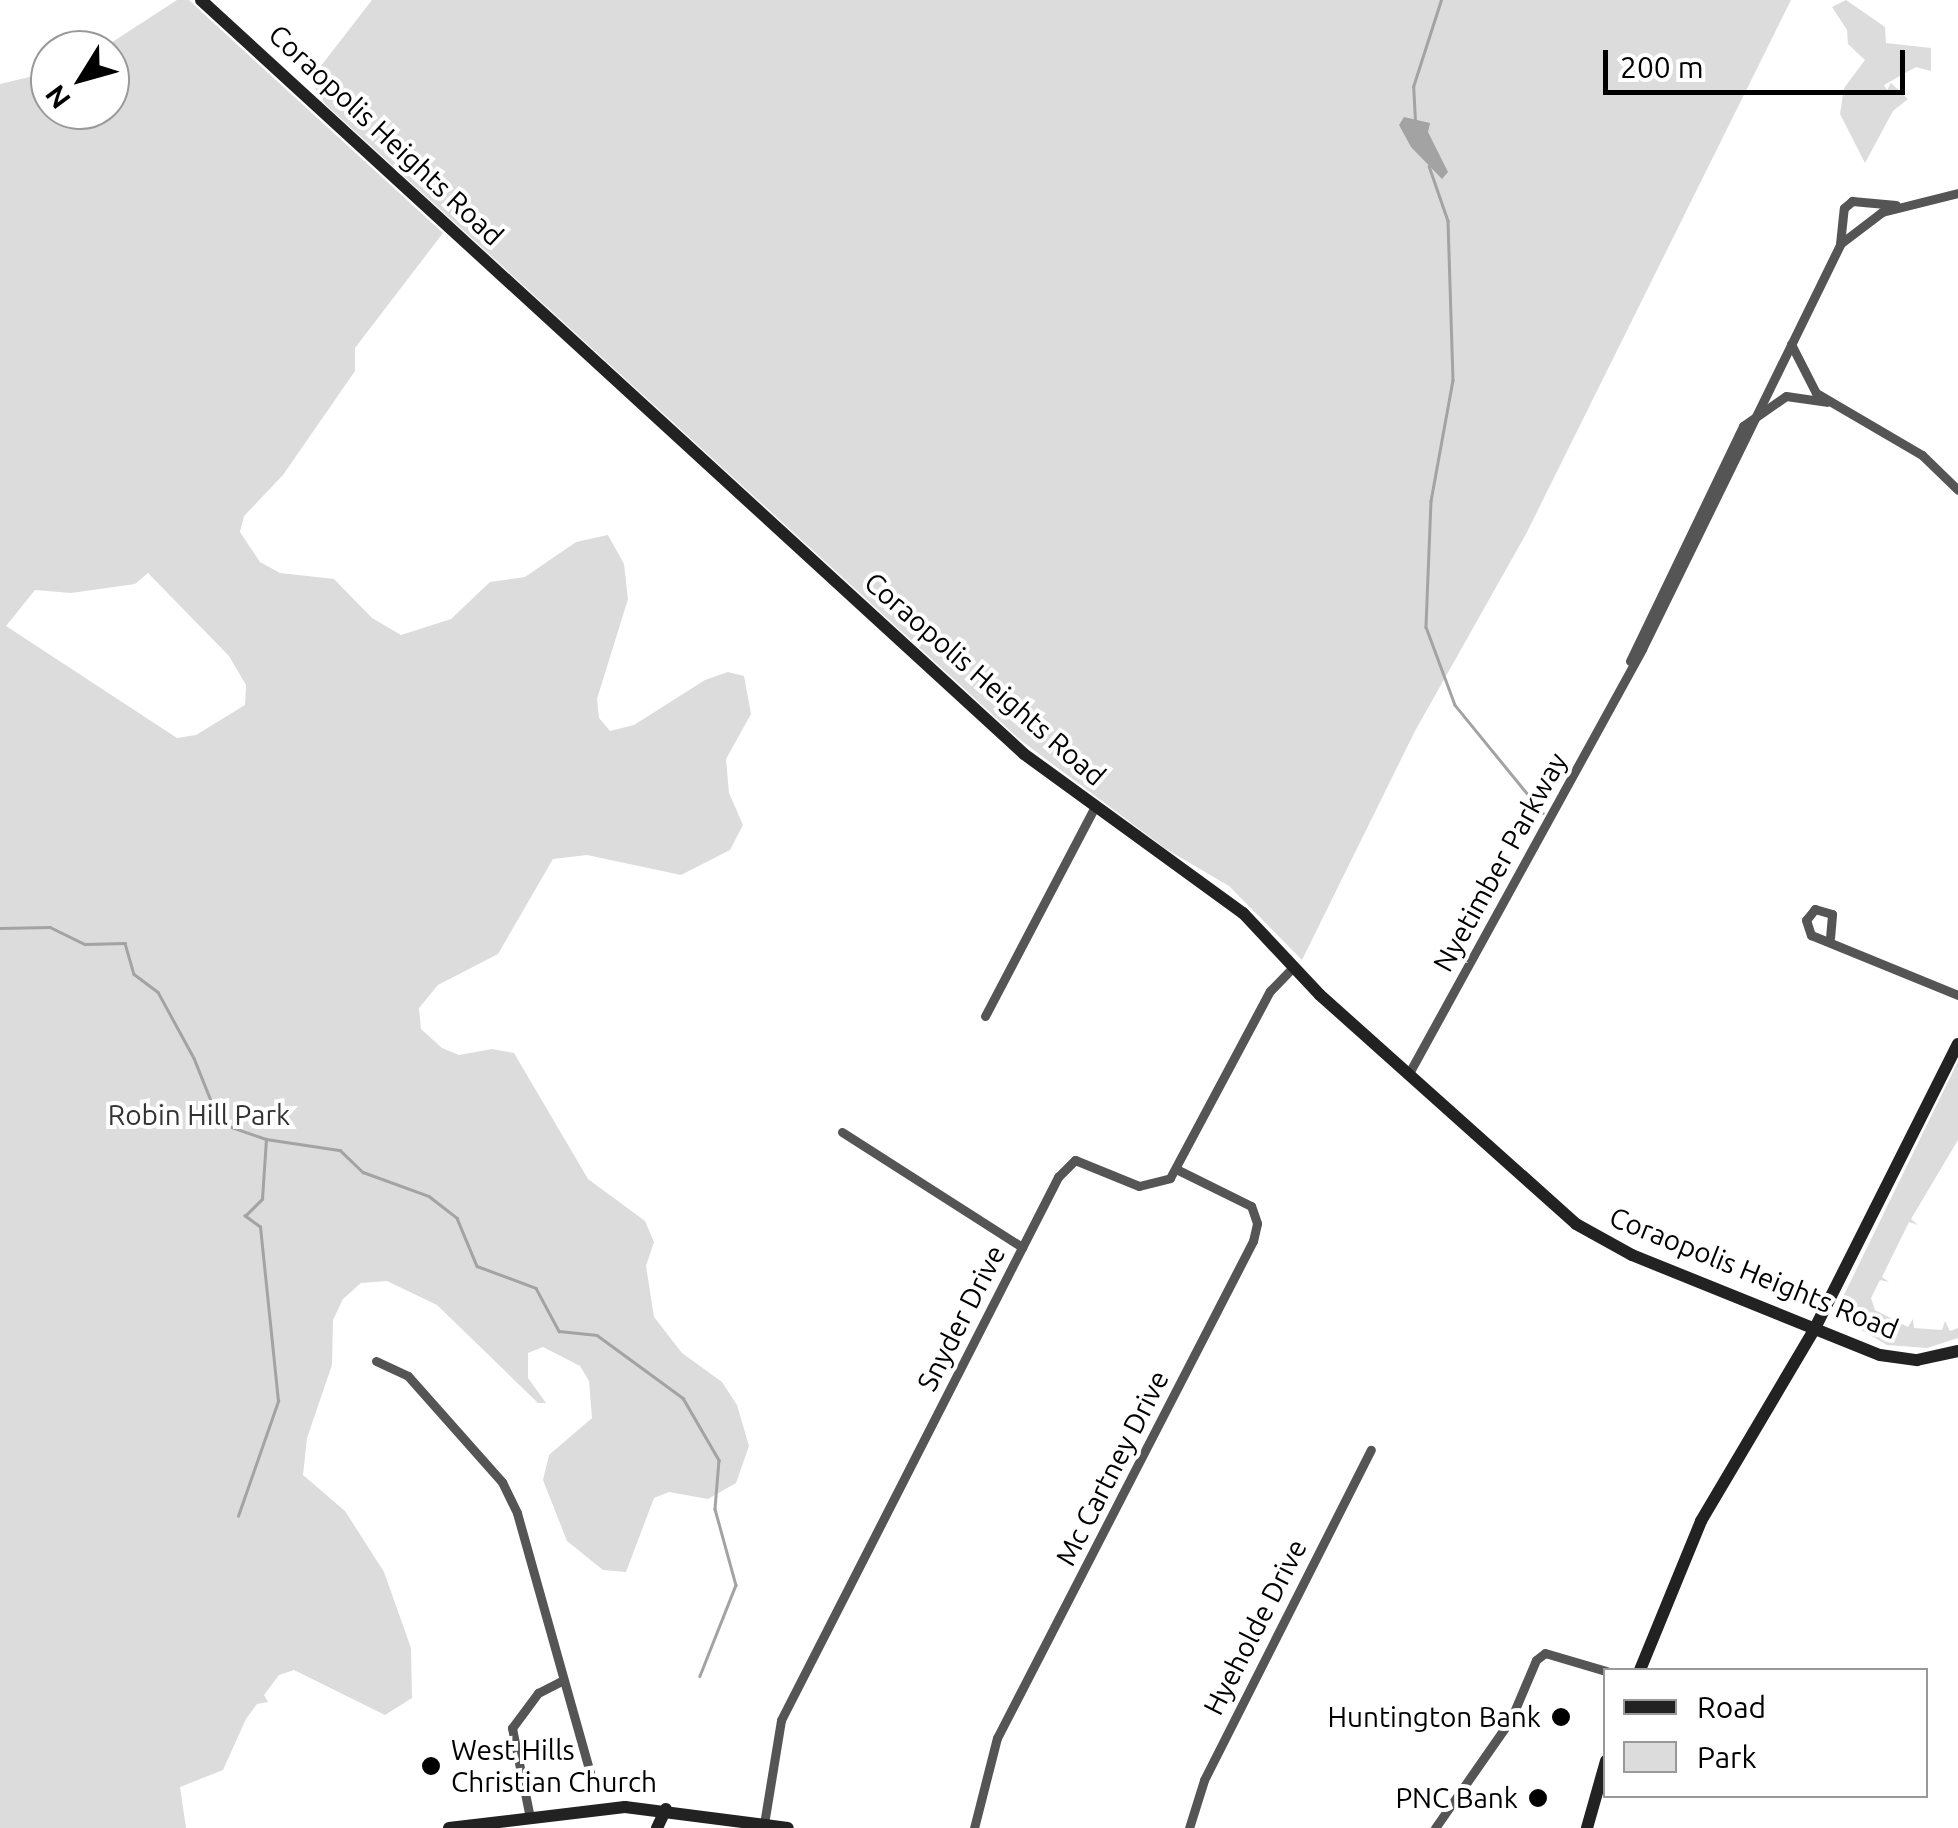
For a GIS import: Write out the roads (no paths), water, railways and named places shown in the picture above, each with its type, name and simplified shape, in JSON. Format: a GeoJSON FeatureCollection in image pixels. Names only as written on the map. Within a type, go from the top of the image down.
{"type":"FeatureCollection","features":[{"type":"Feature","properties":{"kind":"street","name":"Coraopolis Heights Road"},"geometry":{"type":"LineString","coordinates":[[201,0],[968,704],[1094,808],[1243,912],[1293,967],[1408,1075],[1587,1232],[1892,1358],[1928,1359],[1958,1351]]}},
{"type":"Feature","properties":{"kind":"street"},"geometry":{"type":"LineString","coordinates":[[1840,244],[1898,206],[1958,193]]}},
{"type":"Feature","properties":{"kind":"street","name":"Nyetimber Parkway"},"geometry":{"type":"LineString","coordinates":[[1408,1075],[1628,668],[1740,431],[1755,414],[1791,344],[1840,244],[1844,208],[1852,201],[1898,206]]}},
{"type":"Feature","properties":{"kind":"street"},"geometry":{"type":"LineString","coordinates":[[1791,344],[1800,372],[1827,402],[1922,455],[1958,490]]}},
{"type":"Feature","properties":{"kind":"street"},"geometry":{"type":"LineString","coordinates":[[1755,414],[1786,396],[1827,402]]}},
{"type":"Feature","properties":{"kind":"street"},"geometry":{"type":"LineString","coordinates":[[985,1016],[1094,808]]}},
{"type":"Feature","properties":{"kind":"street"},"geometry":{"type":"LineString","coordinates":[[1830,938],[1958,995]]}},
{"type":"Feature","properties":{"kind":"street"},"geometry":{"type":"LineString","coordinates":[[1178,1170],[1263,1003],[1293,967]]}},
{"type":"Feature","properties":{"kind":"street"},"geometry":{"type":"LineString","coordinates":[[1641,1668],[1701,1521],[1815,1328],[1958,1044]]}},
{"type":"Feature","properties":{"kind":"street"},"geometry":{"type":"LineString","coordinates":[[842,1132],[1022,1247]]}},
{"type":"Feature","properties":{"kind":"street","name":"Snyder Drive"},"geometry":{"type":"LineString","coordinates":[[764,1824],[781,1720],[1058,1177],[1074,1160],[1147,1188],[1178,1170]]}},
{"type":"Feature","properties":{"kind":"street","name":"Mc Cartney Drive"},"geometry":{"type":"LineString","coordinates":[[974,1828],[998,1738],[1253,1242],[1257,1223],[1251,1206],[1178,1170]]}},
{"type":"Feature","properties":{"kind":"street"},"geometry":{"type":"LineString","coordinates":[[376,1361],[408,1376],[502,1482],[517,1513],[591,1778]]}},
{"type":"Feature","properties":{"kind":"street","name":"Hyeholde Drive"},"geometry":{"type":"LineString","coordinates":[[1189,1828],[1204,1780],[1371,1450]]}},
{"type":"Feature","properties":{"kind":"street"},"geometry":{"type":"LineString","coordinates":[[1435,1828],[1511,1719],[1536,1660],[1546,1653],[1603,1670]]}},
{"type":"Feature","properties":{"kind":"street"},"geometry":{"type":"LineString","coordinates":[[530,1818],[512,1728],[538,1693],[563,1680]]}},
{"type":"Feature","properties":{"kind":"street"},"geometry":{"type":"LineString","coordinates":[[1586,1828],[1603,1771]]}},
{"type":"Feature","properties":{"kind":"street"},"geometry":{"type":"LineString","coordinates":[[450,1828],[625,1807],[666,1809],[788,1828]]}},
{"type":"Feature","properties":{"kind":"street"},"geometry":{"type":"LineString","coordinates":[[657,1828],[666,1809]]}},
{"type":"Feature","properties":{"kind":"waterway"},"geometry":{"type":"LineString","coordinates":[[1415,121],[1413,87],[1441,0]]}},
{"type":"Feature","properties":{"kind":"waterway"},"geometry":{"type":"LineString","coordinates":[[1429,166],[1448,221],[1453,380],[1431,501],[1426,627],[1455,705],[1543,813]]}},
{"type":"Feature","properties":{"kind":"waterway"},"geometry":{"type":"LineString","coordinates":[[0,928],[50,927],[85,944],[125,943],[134,974],[158,992],[194,1058],[220,1123],[266,1139],[340,1150],[363,1172],[429,1196],[457,1218],[477,1266],[536,1288],[559,1331],[597,1335],[683,1398],[719,1460],[715,1509],[736,1585],[700,1676]]}},
{"type":"Feature","properties":{"kind":"waterway"},"geometry":{"type":"LineString","coordinates":[[238,1516],[278,1401],[260,1227],[245,1216],[262,1199],[266,1139]]}},
{"type":"Feature","properties":{"kind":"place","name":"Huntington Bank"},"geometry":{"type":"Point","coordinates":[1561,1717]}},
{"type":"Feature","properties":{"kind":"place","name":"West Hills Christian Church"},"geometry":{"type":"Point","coordinates":[431,1766]}},
{"type":"Feature","properties":{"kind":"place","name":"PNC Bank"},"geometry":{"type":"Point","coordinates":[1538,1798]}},
{"type":"Feature","properties":{"kind":"park label","name":"Robin Hill Park"},"geometry":{"type":"Point","coordinates":[199,1115]}}]}
